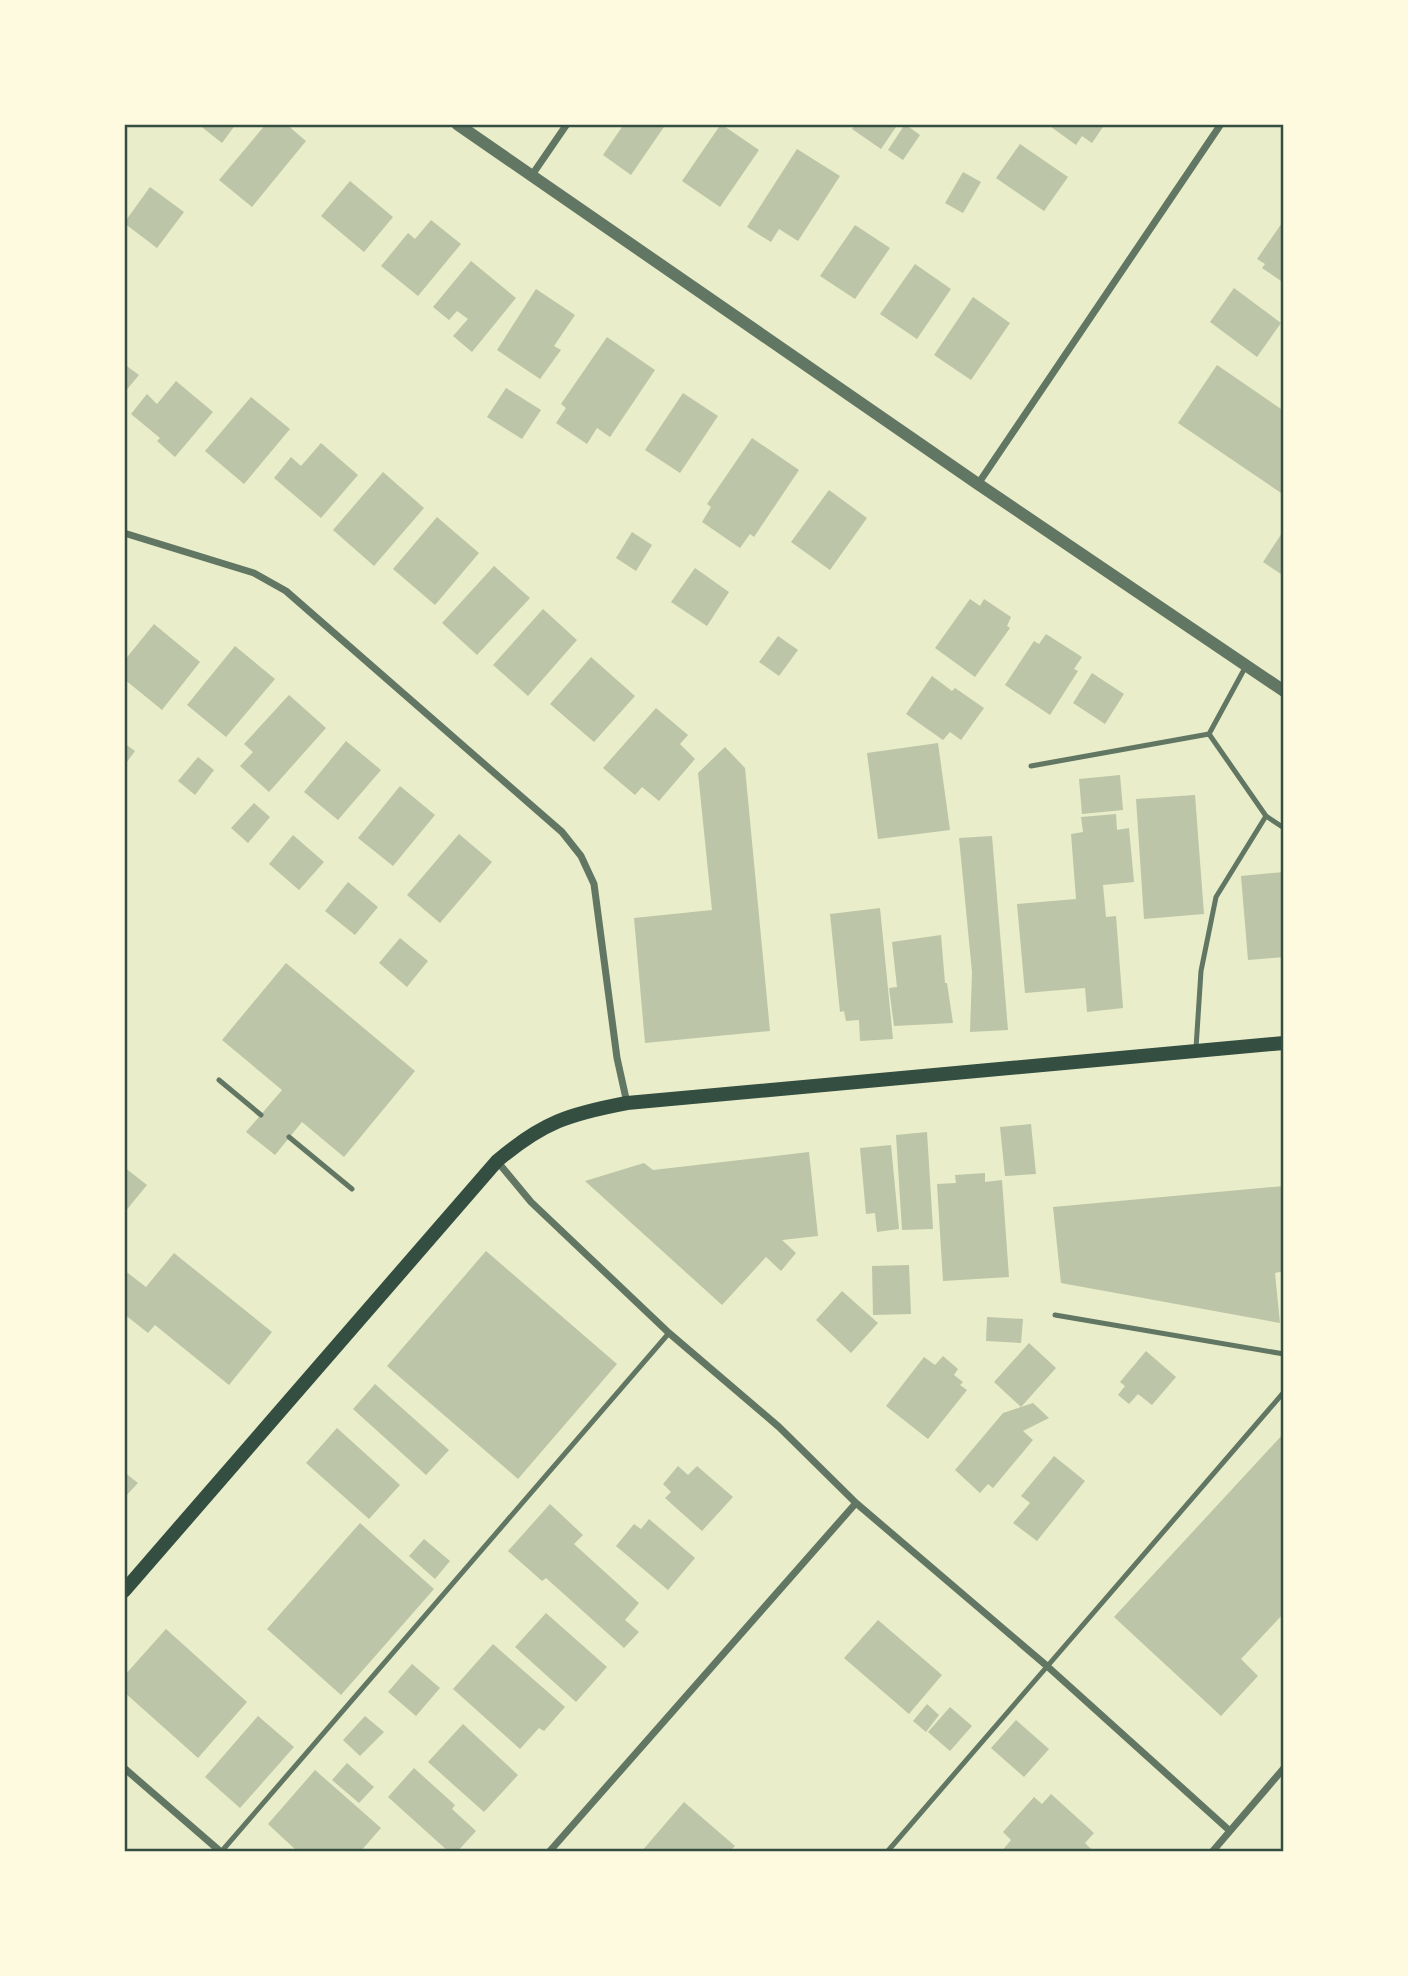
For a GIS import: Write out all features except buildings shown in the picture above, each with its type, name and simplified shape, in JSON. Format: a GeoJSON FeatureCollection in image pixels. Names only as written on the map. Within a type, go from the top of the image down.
{"type":"FeatureCollection","features":[{"type":"Feature","properties":{"kind":"main road"},"geometry":{"type":"LineString","coordinates":[[124,1591],[497,1161],[521,1140],[550,1124],[579,1112],[627,1103],[1284,1043]]}},
{"type":"Feature","properties":{"kind":"street"},"geometry":{"type":"LineString","coordinates":[[457,124],[978,484],[1284,691]]}},
{"type":"Feature","properties":{"kind":"street"},"geometry":{"type":"LineString","coordinates":[[532,176],[567,124]]}},
{"type":"Feature","properties":{"kind":"street"},"geometry":{"type":"LineString","coordinates":[[978,484],[1221,124]]}},
{"type":"Feature","properties":{"kind":"street"},"geometry":{"type":"LineString","coordinates":[[124,533],[254,573],[286,590],[562,832],[581,856],[594,884],[617,1058],[627,1103]]}},
{"type":"Feature","properties":{"kind":"street"},"geometry":{"type":"LineString","coordinates":[[497,1161],[531,1202],[669,1332],[779,1427],[856,1503],[1047,1666],[1230,1831]]}},
{"type":"Feature","properties":{"kind":"street"},"geometry":{"type":"LineString","coordinates":[[549,1852],[856,1503]]}},
{"type":"Feature","properties":{"kind":"street"},"geometry":{"type":"LineString","coordinates":[[1212,1852],[1284,1768]]}},
{"type":"Feature","properties":{"kind":"street"},"geometry":{"type":"LineString","coordinates":[[124,1769],[221,1852]]}},
{"type":"Feature","properties":{"kind":"lane"},"geometry":{"type":"LineString","coordinates":[[1209,734],[1246,666]]}},
{"type":"Feature","properties":{"kind":"lane"},"geometry":{"type":"LineString","coordinates":[[1031,766],[1209,734]]}},
{"type":"Feature","properties":{"kind":"lane"},"geometry":{"type":"LineString","coordinates":[[1209,734],[1266,816],[1284,828]]}},
{"type":"Feature","properties":{"kind":"lane"},"geometry":{"type":"LineString","coordinates":[[1196,1051],[1201,971],[1216,897],[1266,816]]}},
{"type":"Feature","properties":{"kind":"lane"},"geometry":{"type":"LineString","coordinates":[[219,1080],[261,1115]]}},
{"type":"Feature","properties":{"kind":"lane"},"geometry":{"type":"LineString","coordinates":[[289,1138],[352,1189]]}},
{"type":"Feature","properties":{"kind":"lane"},"geometry":{"type":"LineString","coordinates":[[1055,1315],[1284,1354]]}},
{"type":"Feature","properties":{"kind":"lane"},"geometry":{"type":"LineString","coordinates":[[221,1852],[669,1332]]}},
{"type":"Feature","properties":{"kind":"lane"},"geometry":{"type":"LineString","coordinates":[[887,1852],[1284,1392]]}}]}
